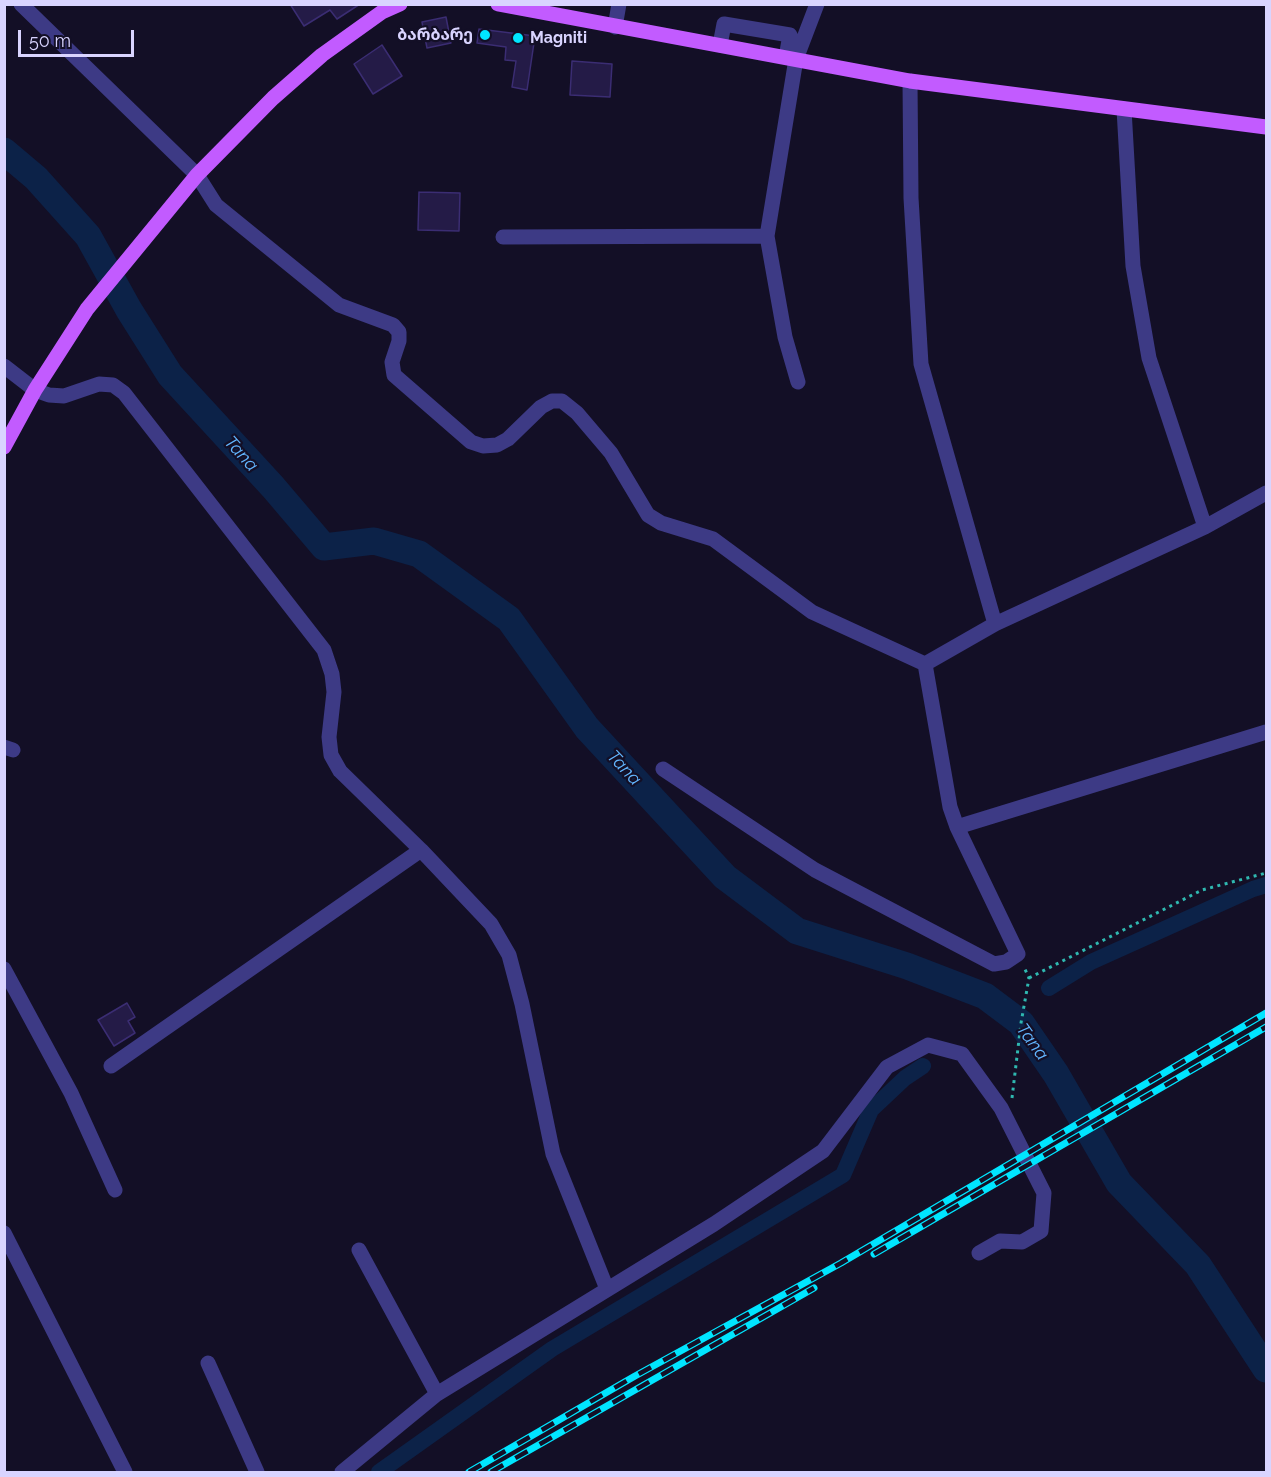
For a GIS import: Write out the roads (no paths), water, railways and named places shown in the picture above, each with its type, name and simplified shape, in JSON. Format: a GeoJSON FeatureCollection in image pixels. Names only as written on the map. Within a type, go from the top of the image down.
{"type":"FeatureCollection","features":[{"type":"Feature","properties":{"kind":"main road"},"geometry":{"type":"LineString","coordinates":[[4,447],[35,390],[87,309],[196,175],[273,98],[322,55],[382,12],[400,4]]}},
{"type":"Feature","properties":{"kind":"main road"},"geometry":{"type":"LineString","coordinates":[[498,4],[910,81],[1266,127]]}},
{"type":"Feature","properties":{"kind":"street"},"geometry":{"type":"LineString","coordinates":[[21,4],[196,175],[216,205],[339,305],[393,325],[399,332],[399,341],[392,362],[394,375],[471,442],[483,446],[497,445],[508,439],[541,407],[552,401],[562,401],[577,413],[611,453],[648,516],[662,523],[713,539],[812,612],[925,664]]}},
{"type":"Feature","properties":{"kind":"street"},"geometry":{"type":"LineString","coordinates":[[615,27],[620,4]]}},
{"type":"Feature","properties":{"kind":"street"},"geometry":{"type":"LineString","coordinates":[[791,58],[818,4]]}},
{"type":"Feature","properties":{"kind":"street"},"geometry":{"type":"LineString","coordinates":[[720,45],[724,24],[790,35],[791,58],[767,236],[785,336],[798,382]]}},
{"type":"Feature","properties":{"kind":"street"},"geometry":{"type":"LineString","coordinates":[[910,81],[911,198],[921,364],[995,624]]}},
{"type":"Feature","properties":{"kind":"street"},"geometry":{"type":"LineString","coordinates":[[1124,109],[1133,266],[1149,358],[1205,527]]}},
{"type":"Feature","properties":{"kind":"street"},"geometry":{"type":"LineString","coordinates":[[503,237],[767,236]]}},
{"type":"Feature","properties":{"kind":"street"},"geometry":{"type":"LineString","coordinates":[[4,366],[35,390],[49,395],[64,396],[99,384],[113,385],[124,393],[324,650],[332,674],[334,692],[328,737],[331,755],[340,771],[422,850],[491,924],[509,955],[522,1004],[553,1154],[607,1289]]}},
{"type":"Feature","properties":{"kind":"street"},"geometry":{"type":"LineString","coordinates":[[925,664],[995,624],[1205,527],[1266,492]]}},
{"type":"Feature","properties":{"kind":"street"},"geometry":{"type":"LineString","coordinates":[[663,770],[815,870],[983,958],[994,963],[1006,962],[1018,954],[957,827],[950,807],[925,664]]}},
{"type":"Feature","properties":{"kind":"street"},"geometry":{"type":"LineString","coordinates":[[957,827],[1266,732]]}},
{"type":"Feature","properties":{"kind":"street"},"geometry":{"type":"LineString","coordinates":[[111,1066],[422,850]]}},
{"type":"Feature","properties":{"kind":"street"},"geometry":{"type":"LineString","coordinates":[[4,969],[71,1093],[115,1190]]}},
{"type":"Feature","properties":{"kind":"street"},"geometry":{"type":"LineString","coordinates":[[342,1473],[437,1394],[714,1224],[823,1151],[887,1067],[928,1045],[962,1054],[1001,1108],[1044,1193],[1041,1231],[1022,1242],[1000,1241],[979,1253]]}},
{"type":"Feature","properties":{"kind":"street"},"geometry":{"type":"LineString","coordinates":[[4,1233],[125,1473]]}},
{"type":"Feature","properties":{"kind":"street"},"geometry":{"type":"LineString","coordinates":[[359,1250],[437,1394]]}},
{"type":"Feature","properties":{"kind":"street"},"geometry":{"type":"LineString","coordinates":[[207,1363],[257,1473]]}},
{"type":"Feature","properties":{"kind":"waterway","name":"Tana"},"geometry":{"type":"LineString","coordinates":[[4,151],[36,178],[88,236],[129,310],[170,375],[273,487],[324,547],[374,541],[419,554],[509,619],[587,728],[725,877],[797,931],[907,966],[985,996],[1021,1023],[1056,1074],[1119,1183],[1198,1265],[1266,1369]]}},
{"type":"Feature","properties":{"kind":"waterway"},"geometry":{"type":"LineString","coordinates":[[1049,988],[1091,962],[1266,885]]}},
{"type":"Feature","properties":{"kind":"waterway"},"geometry":{"type":"LineString","coordinates":[[379,1472],[552,1349],[843,1175],[871,1110],[905,1078],[923,1066]]}},
{"type":"Feature","properties":{"kind":"railway"},"geometry":{"type":"LineString","coordinates":[[469,1472],[635,1376],[841,1263],[1266,1013]]}},
{"type":"Feature","properties":{"kind":"railway"},"geometry":{"type":"LineString","coordinates":[[874,1254],[1266,1027]]}},
{"type":"Feature","properties":{"kind":"railway"},"geometry":{"type":"LineString","coordinates":[[491,1472],[814,1288]]}},
{"type":"Feature","properties":{"kind":"place","name":"ბარბარე"},"geometry":{"type":"Point","coordinates":[485,35]}},
{"type":"Feature","properties":{"kind":"place","name":"Magniti"},"geometry":{"type":"Point","coordinates":[518,38]}}]}
